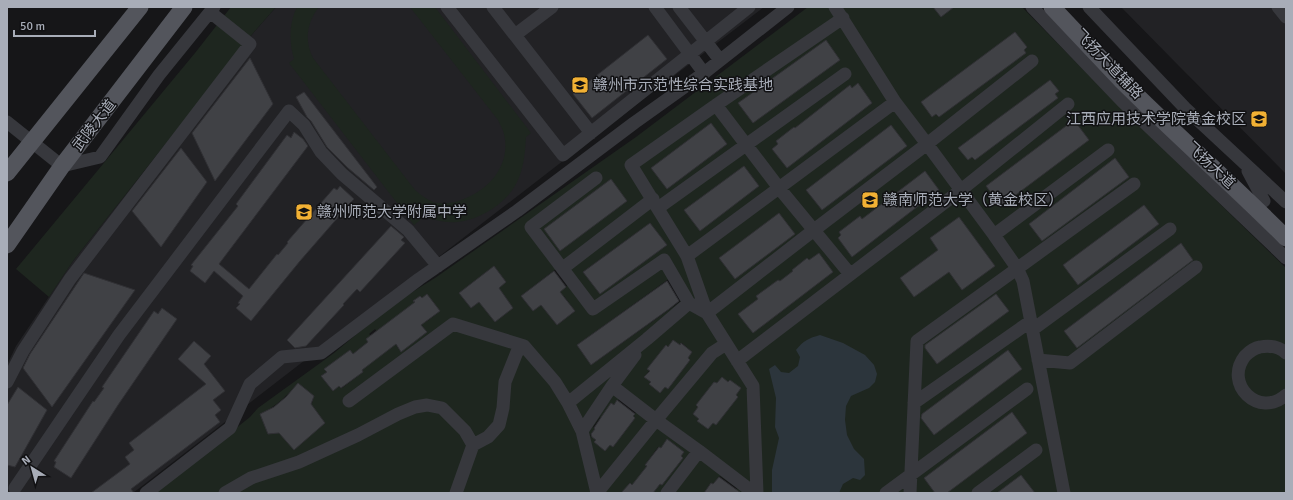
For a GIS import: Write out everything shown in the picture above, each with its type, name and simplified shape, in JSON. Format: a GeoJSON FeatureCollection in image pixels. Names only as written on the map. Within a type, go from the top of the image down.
{"type":"FeatureCollection","features":[{"type":"Feature","properties":{"kind":"main road"},"geometry":{"type":"LineString","coordinates":[[7,173],[140,7]]}},
{"type":"Feature","properties":{"kind":"main road","name":"武陵大道"},"geometry":{"type":"LineString","coordinates":[[7,245],[62,166],[184,7]]}},
{"type":"Feature","properties":{"kind":"main road","name":"飞扬大道"},"geometry":{"type":"LineString","coordinates":[[1052,7],[1120,79],[1286,238]]}},
{"type":"Feature","properties":{"kind":"main road","name":"飞扬大道"},"geometry":{"type":"LineString","coordinates":[[1068,7],[1173,116],[1286,222]]}},
{"type":"Feature","properties":{"kind":"street"},"geometry":{"type":"LineString","coordinates":[[447,7],[563,155],[749,7]]}},
{"type":"Feature","properties":{"kind":"street"},"geometry":{"type":"LineString","coordinates":[[493,7],[590,133]]}},
{"type":"Feature","properties":{"kind":"street"},"geometry":{"type":"LineString","coordinates":[[515,35],[552,7]]}},
{"type":"Feature","properties":{"kind":"street"},"geometry":{"type":"LineString","coordinates":[[655,7],[704,72]]}},
{"type":"Feature","properties":{"kind":"street"},"geometry":{"type":"LineString","coordinates":[[679,7],[720,60]]}},
{"type":"Feature","properties":{"kind":"street"},"geometry":{"type":"LineString","coordinates":[[146,493],[230,428],[250,384],[282,357],[321,353],[419,279],[517,211],[720,60],[788,7]]}},
{"type":"Feature","properties":{"kind":"street"},"geometry":{"type":"LineString","coordinates":[[835,7],[895,102],[928,144],[1017,268],[1023,281],[1064,493]]}},
{"type":"Feature","properties":{"kind":"street","name":"飞扬大道辅路"},"geometry":{"type":"LineString","coordinates":[[1032,7],[1122,101],[1242,214],[1286,258]]}},
{"type":"Feature","properties":{"kind":"street","name":"飞扬大道辅路"},"geometry":{"type":"LineString","coordinates":[[1089,7],[1185,108],[1286,202]]}},
{"type":"Feature","properties":{"kind":"street"},"geometry":{"type":"LineString","coordinates":[[7,122],[31,143],[62,166],[100,157],[159,75],[212,9],[250,44],[70,279],[23,351],[7,382]]}},
{"type":"Feature","properties":{"kind":"street"},"geometry":{"type":"LineString","coordinates":[[756,493],[753,386],[707,313],[687,256],[656,203],[631,165],[843,18]]}},
{"type":"Feature","properties":{"kind":"street"},"geometry":{"type":"LineString","coordinates":[[707,313],[928,144],[1032,61]]}},
{"type":"Feature","properties":{"kind":"street"},"geometry":{"type":"LineString","coordinates":[[563,268],[656,203],[746,145],[845,74]]}},
{"type":"Feature","properties":{"kind":"street"},"geometry":{"type":"LineString","coordinates":[[687,256],[895,102]]}},
{"type":"Feature","properties":{"kind":"street"},"geometry":{"type":"LineString","coordinates":[[737,361],[961,190],[1068,104]]}},
{"type":"Feature","properties":{"kind":"street"},"geometry":{"type":"LineString","coordinates":[[716,105],[779,188],[850,274]]}},
{"type":"Feature","properties":{"kind":"street"},"geometry":{"type":"LineString","coordinates":[[14,488],[119,335],[289,111],[304,125],[321,152],[342,174],[408,230],[438,266]]}},
{"type":"Feature","properties":{"kind":"street"},"geometry":{"type":"LineString","coordinates":[[994,235],[1108,150]]}},
{"type":"Feature","properties":{"kind":"street"},"geometry":{"type":"LineString","coordinates":[[1184,160],[1230,183]]}},
{"type":"Feature","properties":{"kind":"street"},"geometry":{"type":"LineString","coordinates":[[1242,160],[1264,201]]}},
{"type":"Feature","properties":{"kind":"street"},"geometry":{"type":"LineString","coordinates":[[596,178],[531,227],[593,309],[664,260],[689,303],[707,313]]}},
{"type":"Feature","properties":{"kind":"street"},"geometry":{"type":"LineString","coordinates":[[910,493],[917,341],[1134,184]]}},
{"type":"Feature","properties":{"kind":"street"},"geometry":{"type":"LineString","coordinates":[[914,403],[1032,326],[1170,229]]}},
{"type":"Feature","properties":{"kind":"street"},"geometry":{"type":"LineString","coordinates":[[1038,360],[1070,363],[1196,268]]}},
{"type":"Feature","properties":{"kind":"street"},"geometry":{"type":"LineString","coordinates":[[568,403],[689,303]]}},
{"type":"Feature","properties":{"kind":"street"},"geometry":{"type":"LineString","coordinates":[[349,401],[453,324],[524,346],[555,382],[582,430],[597,493]]}},
{"type":"Feature","properties":{"kind":"street"},"geometry":{"type":"LineString","coordinates":[[582,430],[647,339]]}},
{"type":"Feature","properties":{"kind":"street"},"geometry":{"type":"LineString","coordinates":[[597,493],[712,353],[726,344]]}},
{"type":"Feature","properties":{"kind":"street"},"geometry":{"type":"LineString","coordinates":[[456,493],[473,445],[488,437],[499,425],[503,408],[505,382],[517,352],[524,346]]}},
{"type":"Feature","properties":{"kind":"street"},"geometry":{"type":"LineString","coordinates":[[1286,353],[1276,347],[1266,346],[1256,348],[1248,353],[1241,361],[1238,370],[1238,380],[1242,390],[1255,401],[1273,403],[1286,396]]}},
{"type":"Feature","properties":{"kind":"street"},"geometry":{"type":"LineString","coordinates":[[612,386],[756,493]]}},
{"type":"Feature","properties":{"kind":"street"},"geometry":{"type":"LineString","coordinates":[[886,493],[1027,389]]}},
{"type":"Feature","properties":{"kind":"street"},"geometry":{"type":"LineString","coordinates":[[225,493],[251,478],[299,462],[415,407],[427,405],[442,408],[465,431],[473,445]]}},
{"type":"Feature","properties":{"kind":"street"},"geometry":{"type":"LineString","coordinates":[[978,493],[1036,450]]}},
{"type":"Feature","properties":{"kind":"street"},"geometry":{"type":"LineString","coordinates":[[668,493],[700,451]]}},
{"type":"Feature","properties":{"kind":"shaded area"},"geometry":{"type":"Polygon","coordinates":[[[231,7],[276,7],[254,32],[73,261],[49,297],[16,269],[195,53],[231,7]]]}},
{"type":"Feature","properties":{"kind":"shaded area","name":"赣州师范大学附属中学"},"geometry":{"type":"Polygon","coordinates":[[[276,7],[764,7],[133,493],[7,493],[7,365],[16,346],[73,261],[254,32],[276,7]]]}},
{"type":"Feature","properties":{"kind":"shaded area"},"geometry":{"type":"Polygon","coordinates":[[[297,7],[319,7],[309,25],[308,32],[308,45],[313,58],[415,190],[433,202],[450,203],[462,200],[475,194],[491,181],[502,164],[505,155],[505,145],[504,132],[498,120],[410,7],[435,7],[531,133],[526,137],[524,160],[519,177],[507,197],[492,209],[466,221],[449,222],[424,217],[414,225],[289,63],[294,59],[291,46],[291,26],[297,7]]]}},
{"type":"Feature","properties":{"kind":"shaded area","name":"赣南师范大学（黄金校区）"},"geometry":{"type":"Polygon","coordinates":[[[808,7],[1022,7],[1117,104],[1286,268],[1286,493],[734,493],[737,488],[720,476],[713,484],[711,483],[704,493],[653,493],[660,484],[662,485],[683,458],[681,456],[684,452],[667,439],[661,448],[658,447],[645,465],[647,466],[633,486],[630,483],[624,490],[626,493],[155,493],[250,417],[258,408],[334,353],[393,304],[435,278],[636,137],[808,7]],[[650,223],[583,272],[600,294],[666,245],[650,223]],[[494,266],[459,293],[471,308],[481,300],[495,322],[513,308],[502,293],[496,290],[506,282],[494,266]],[[556,269],[521,296],[533,311],[543,303],[545,309],[557,325],[575,311],[564,296],[562,298],[558,293],[568,285],[556,269]],[[670,278],[577,345],[591,365],[684,299],[670,278]],[[427,294],[422,298],[420,296],[414,301],[417,306],[380,336],[375,329],[369,334],[371,336],[391,338],[401,352],[427,332],[417,319],[426,322],[440,311],[427,294]],[[682,343],[680,345],[668,347],[666,345],[645,377],[651,382],[649,384],[660,393],[665,387],[668,389],[690,360],[688,358],[692,352],[682,343]],[[350,350],[344,355],[335,368],[331,364],[324,369],[327,372],[321,376],[333,391],[339,386],[342,388],[363,372],[362,370],[368,365],[357,351],[353,354],[350,350]],[[298,383],[285,397],[261,414],[268,434],[278,433],[284,428],[294,449],[325,423],[316,411],[309,407],[314,396],[298,383]],[[619,399],[614,405],[611,404],[604,413],[607,416],[604,420],[600,417],[593,427],[595,429],[590,435],[596,440],[595,443],[605,451],[610,445],[613,447],[635,418],[633,416],[638,410],[619,399]]]}},
{"type":"Feature","properties":{"kind":"shaded area","name":"江西应用技术学院黄金校区"},"geometry":{"type":"Polygon","coordinates":[[[1121,7],[1286,7],[1286,174],[1177,64],[1121,7]]]}},
{"type":"Feature","properties":{"kind":"shaded area"},"geometry":{"type":"Polygon","coordinates":[[[820,335],[843,343],[865,355],[874,365],[877,374],[875,382],[869,388],[851,396],[846,406],[845,420],[847,435],[854,449],[864,459],[865,475],[860,480],[853,478],[843,484],[839,493],[772,493],[772,470],[779,438],[775,427],[776,398],[769,369],[775,365],[781,372],[789,373],[798,366],[800,357],[796,350],[806,340],[820,335]]]}},
{"type":"Feature","properties":{"kind":"building"},"geometry":{"type":"Polygon","coordinates":[[[933,7],[954,7],[941,17],[933,7]]]}},
{"type":"Feature","properties":{"kind":"building"},"geometry":{"type":"Polygon","coordinates":[[[1015,32],[1027,47],[1024,50],[1026,53],[939,117],[936,114],[932,117],[921,102],[1015,32]]]}},
{"type":"Feature","properties":{"kind":"building"},"geometry":{"type":"Polygon","coordinates":[[[648,35],[667,59],[592,118],[573,94],[648,35]]]}},
{"type":"Feature","properties":{"kind":"building"},"geometry":{"type":"Polygon","coordinates":[[[826,40],[840,60],[753,123],[738,103],[826,40]]]}},
{"type":"Feature","properties":{"kind":"building"},"geometry":{"type":"Polygon","coordinates":[[[250,58],[273,104],[215,181],[192,133],[250,58]]]}},
{"type":"Feature","properties":{"kind":"building"},"geometry":{"type":"Polygon","coordinates":[[[1050,80],[1059,91],[1055,94],[1058,98],[975,160],[972,157],[968,160],[958,148],[1050,80]]]}},
{"type":"Feature","properties":{"kind":"building"},"geometry":{"type":"Polygon","coordinates":[[[858,83],[872,103],[787,168],[772,149],[778,144],[776,141],[850,85],[852,88],[858,83]]]}},
{"type":"Feature","properties":{"kind":"building"},"geometry":{"type":"Polygon","coordinates":[[[304,92],[377,187],[374,190],[348,168],[327,147],[296,97],[304,92]]]}},
{"type":"Feature","properties":{"kind":"building"},"geometry":{"type":"Polygon","coordinates":[[[1074,120],[1089,140],[1001,206],[986,186],[1074,120]]]}},
{"type":"Feature","properties":{"kind":"building"},"geometry":{"type":"Polygon","coordinates":[[[711,123],[727,144],[667,189],[651,168],[711,123]]]}},
{"type":"Feature","properties":{"kind":"building"},"geometry":{"type":"Polygon","coordinates":[[[891,125],[907,146],[822,210],[806,190],[891,125]]]}},
{"type":"Feature","properties":{"kind":"building"},"geometry":{"type":"Polygon","coordinates":[[[294,132],[303,139],[308,146],[219,264],[249,289],[334,188],[337,190],[340,186],[354,199],[300,261],[251,321],[236,308],[240,304],[238,303],[243,296],[214,271],[205,283],[190,271],[193,266],[191,265],[238,206],[236,204],[287,135],[291,138],[294,132]]]}},
{"type":"Feature","properties":{"kind":"building"},"geometry":{"type":"Polygon","coordinates":[[[181,148],[207,182],[161,247],[132,211],[181,148]]]}},
{"type":"Feature","properties":{"kind":"building"},"geometry":{"type":"Polygon","coordinates":[[[1115,158],[1129,177],[1042,241],[1029,224],[1115,158]]]}},
{"type":"Feature","properties":{"kind":"building"},"geometry":{"type":"Polygon","coordinates":[[[744,166],[759,186],[700,231],[684,210],[744,166]]]}},
{"type":"Feature","properties":{"kind":"building"},"geometry":{"type":"Polygon","coordinates":[[[925,171],[939,190],[852,257],[838,238],[841,235],[839,232],[860,216],[862,219],[925,171]]]}},
{"type":"Feature","properties":{"kind":"building"},"geometry":{"type":"Polygon","coordinates":[[[611,179],[627,201],[560,251],[544,229],[611,179]]]}},
{"type":"Feature","properties":{"kind":"building"},"geometry":{"type":"Polygon","coordinates":[[[1144,205],[1159,224],[1078,285],[1063,265],[1144,205]]]}},
{"type":"Feature","properties":{"kind":"building"},"geometry":{"type":"Polygon","coordinates":[[[779,213],[795,234],[735,279],[719,258],[779,213]]]}},
{"type":"Feature","properties":{"kind":"building"},"geometry":{"type":"Polygon","coordinates":[[[959,217],[995,266],[962,290],[949,272],[914,297],[900,278],[938,250],[930,238],[959,217]]]}},
{"type":"Feature","properties":{"kind":"building"},"geometry":{"type":"Polygon","coordinates":[[[650,223],[667,245],[600,294],[583,272],[650,223]]]}},
{"type":"Feature","properties":{"kind":"building"},"geometry":{"type":"Polygon","coordinates":[[[391,226],[404,237],[401,240],[405,243],[360,292],[357,289],[306,346],[295,348],[287,340],[391,226]]]}},
{"type":"Feature","properties":{"kind":"building"},"geometry":{"type":"Polygon","coordinates":[[[1181,243],[1193,260],[1077,348],[1064,331],[1181,243]]]}},
{"type":"Feature","properties":{"kind":"building"},"geometry":{"type":"Polygon","coordinates":[[[819,253],[833,272],[753,333],[738,314],[758,299],[756,296],[778,280],[780,281],[807,258],[809,260],[819,253]]]}},
{"type":"Feature","properties":{"kind":"building"},"geometry":{"type":"Polygon","coordinates":[[[494,266],[506,282],[499,288],[513,308],[495,322],[479,302],[471,308],[459,293],[494,266]]]}},
{"type":"Feature","properties":{"kind":"building"},"geometry":{"type":"Polygon","coordinates":[[[554,271],[566,287],[560,292],[575,311],[557,325],[541,305],[533,311],[521,296],[554,271]]]}},
{"type":"Feature","properties":{"kind":"building"},"geometry":{"type":"Polygon","coordinates":[[[84,273],[135,290],[52,407],[23,368],[30,354],[84,273]]]}},
{"type":"Feature","properties":{"kind":"building"},"geometry":{"type":"Polygon","coordinates":[[[667,281],[679,301],[591,365],[577,345],[667,281]]]}},
{"type":"Feature","properties":{"kind":"building"},"geometry":{"type":"Polygon","coordinates":[[[427,294],[440,311],[421,325],[427,332],[401,352],[396,344],[362,370],[363,372],[341,388],[339,386],[333,391],[321,376],[327,372],[324,369],[350,350],[353,354],[368,342],[366,339],[415,302],[413,301],[420,296],[422,298],[427,294]]]}},
{"type":"Feature","properties":{"kind":"building"},"geometry":{"type":"Polygon","coordinates":[[[996,294],[1009,311],[937,364],[925,348],[925,345],[996,294]]]}},
{"type":"Feature","properties":{"kind":"building"},"geometry":{"type":"Polygon","coordinates":[[[162,308],[177,319],[118,405],[71,478],[54,467],[56,462],[54,461],[154,311],[158,314],[162,308]]]}},
{"type":"Feature","properties":{"kind":"building"},"geometry":{"type":"Polygon","coordinates":[[[673,340],[680,345],[681,343],[692,352],[688,358],[690,360],[668,389],[665,387],[660,393],[649,384],[651,382],[644,377],[650,371],[647,369],[666,345],[668,347],[673,340]]]}},
{"type":"Feature","properties":{"kind":"building"},"geometry":{"type":"Polygon","coordinates":[[[194,341],[211,356],[204,364],[225,391],[213,400],[221,410],[215,415],[220,422],[131,489],[134,493],[91,493],[130,464],[125,457],[134,450],[129,443],[206,384],[178,359],[194,341]]]}},
{"type":"Feature","properties":{"kind":"building"},"geometry":{"type":"Polygon","coordinates":[[[1008,350],[1022,369],[934,435],[921,418],[922,414],[1008,350]]]}},
{"type":"Feature","properties":{"kind":"building"},"geometry":{"type":"Polygon","coordinates":[[[722,377],[728,382],[730,380],[741,388],[736,395],[738,397],[716,425],[713,423],[708,429],[697,421],[699,419],[693,414],[698,407],[696,405],[714,382],[717,383],[722,377]]]}},
{"type":"Feature","properties":{"kind":"building"},"geometry":{"type":"Polygon","coordinates":[[[298,383],[314,396],[311,404],[325,423],[294,450],[279,433],[268,434],[260,414],[274,407],[286,397],[298,383]]]}},
{"type":"Feature","properties":{"kind":"building"},"geometry":{"type":"Polygon","coordinates":[[[18,387],[47,410],[15,467],[7,465],[7,405],[18,387]]]}},
{"type":"Feature","properties":{"kind":"building"},"geometry":{"type":"Polygon","coordinates":[[[617,400],[635,414],[633,416],[635,418],[613,447],[610,445],[605,451],[594,442],[596,440],[591,434],[611,403],[614,405],[617,400]]]}},
{"type":"Feature","properties":{"kind":"building"},"geometry":{"type":"Polygon","coordinates":[[[1012,412],[1027,433],[947,493],[935,493],[924,478],[1012,412]]]}},
{"type":"Feature","properties":{"kind":"building"},"geometry":{"type":"Polygon","coordinates":[[[667,439],[684,452],[681,456],[683,458],[662,485],[660,484],[653,493],[621,493],[630,483],[632,485],[647,466],[645,465],[659,447],[661,448],[667,439]]]}},
{"type":"Feature","properties":{"kind":"building"},"geometry":{"type":"Polygon","coordinates":[[[1021,475],[1035,493],[997,493],[1021,475]]]}},
{"type":"Feature","properties":{"kind":"building"},"geometry":{"type":"Polygon","coordinates":[[[719,477],[741,493],[704,493],[711,483],[713,484],[719,477]]]}},
{"type":"Feature","properties":{"kind":"place","name":"赣州市示范性综合实践基地"},"geometry":{"type":"Point","coordinates":[580,85]}},
{"type":"Feature","properties":{"kind":"place","name":"江西应用技术学院黄金校区"},"geometry":{"type":"Point","coordinates":[1259,119]}},
{"type":"Feature","properties":{"kind":"place","name":"赣南师范大学（黄金校区）"},"geometry":{"type":"Point","coordinates":[870,200]}},
{"type":"Feature","properties":{"kind":"place","name":"赣州师范大学附属中学"},"geometry":{"type":"Point","coordinates":[304,212]}}]}
